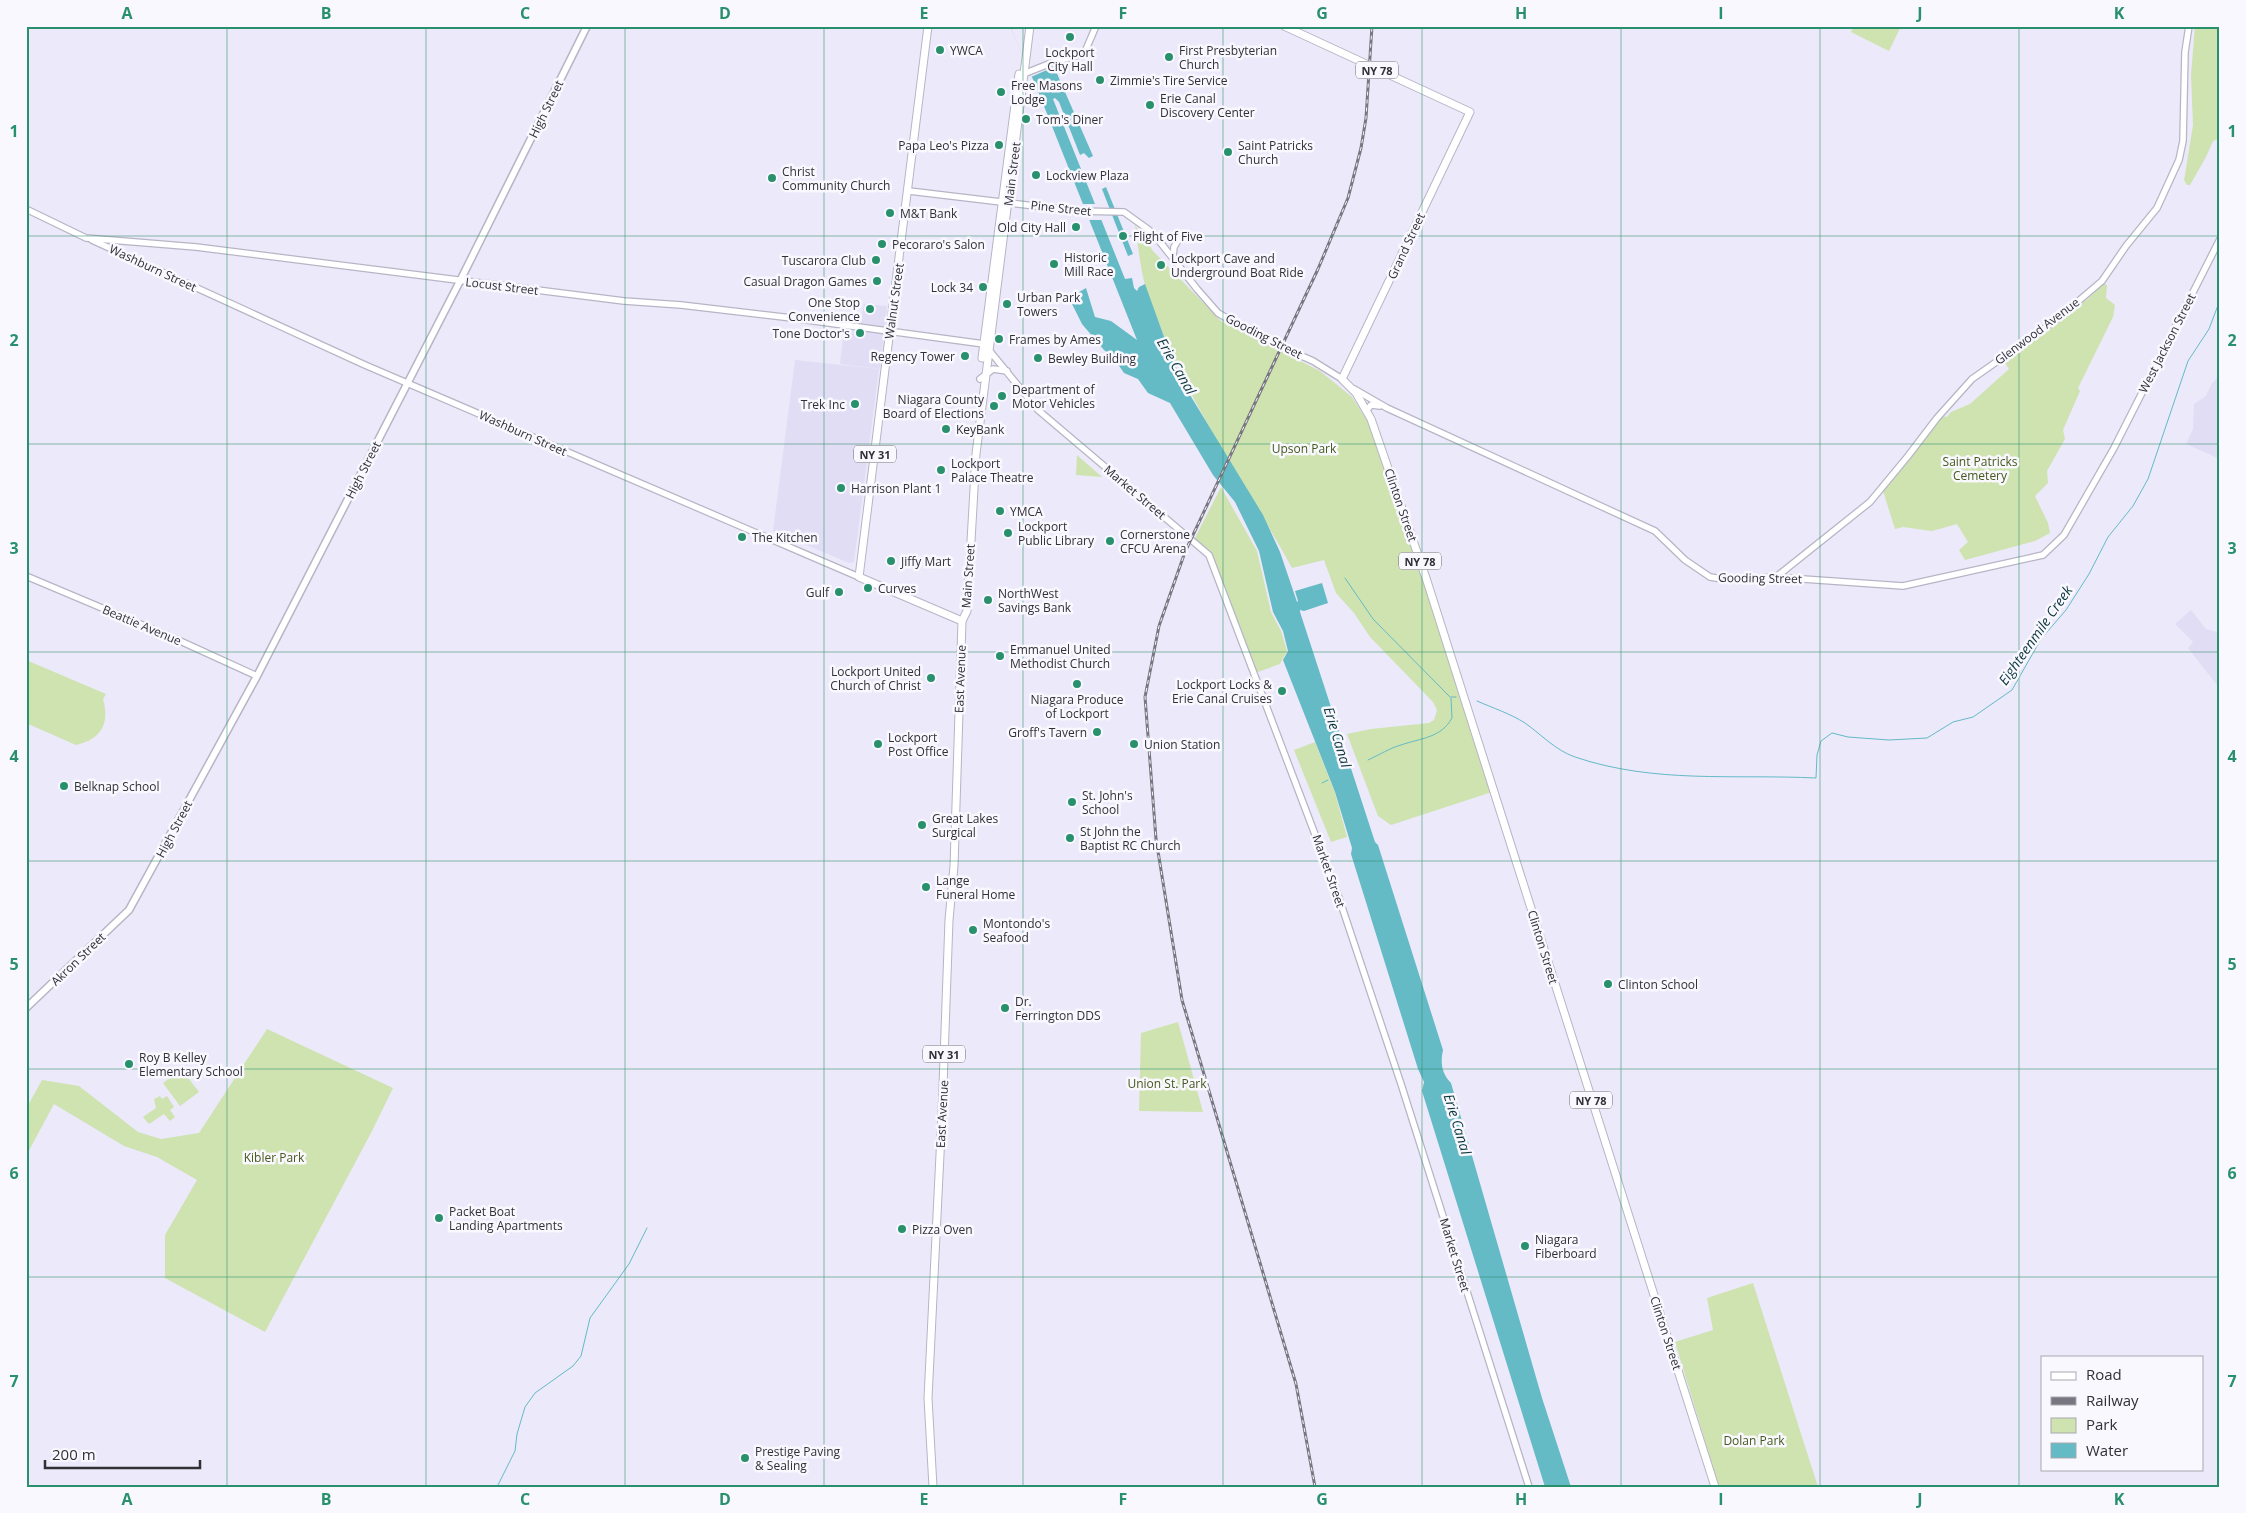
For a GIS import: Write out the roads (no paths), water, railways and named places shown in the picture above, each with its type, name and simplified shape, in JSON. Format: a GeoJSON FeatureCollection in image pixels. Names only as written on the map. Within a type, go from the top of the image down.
{"type":"FeatureCollection","features":[{"type":"Feature","properties":{"kind":"main road","name":"High Street"},"geometry":{"type":"LineString","coordinates":[[129,910],[257,676],[408,384],[587,26]]}},
{"type":"Feature","properties":{"kind":"main road","name":"Walnut Street"},"geometry":{"type":"LineString","coordinates":[[859,577],[909,191],[928,26]]}},
{"type":"Feature","properties":{"kind":"main road","name":"Main Street"},"geometry":{"type":"LineString","coordinates":[[1024,74],[1021,56],[1025,26]]}},
{"type":"Feature","properties":{"kind":"main road","name":"Main Street"},"geometry":{"type":"LineString","coordinates":[[962,621],[971,454],[1030,26]]}},
{"type":"Feature","properties":{"kind":"main road","name":"Grand Street"},"geometry":{"type":"LineString","coordinates":[[1284,26],[1470,112],[1342,379]]}},
{"type":"Feature","properties":{"kind":"main road","name":"Gooding Street"},"geometry":{"type":"LineString","coordinates":[[1342,379],[1367,410]]}},
{"type":"Feature","properties":{"kind":"main road","name":"Clinton Street"},"geometry":{"type":"LineString","coordinates":[[1367,410],[1377,434],[1470,713],[1568,1029],[1715,1487]]}},
{"type":"Feature","properties":{"kind":"main road","name":"Washburn Street"},"geometry":{"type":"LineString","coordinates":[[859,577],[962,621]]}},
{"type":"Feature","properties":{"kind":"main road","name":"East Avenue"},"geometry":{"type":"LineString","coordinates":[[933,1487],[928,1398],[944,1072],[948,923],[954,866],[962,621]]}},
{"type":"Feature","properties":{"kind":"main road","name":"Akron Street"},"geometry":{"type":"LineString","coordinates":[[26,1008],[129,910]]}},
{"type":"Feature","properties":{"kind":"street"},"geometry":{"type":"LineString","coordinates":[[1024,74],[1056,61],[1084,54],[1096,26]]}},
{"type":"Feature","properties":{"kind":"street","name":"Glenwood Avenue"},"geometry":{"type":"LineString","coordinates":[[1776,577],[1870,502],[1936,418],[1972,379],[2056,320],[2102,282],[2126,246],[2157,208],[2179,160],[2183,141],[2185,52],[2188,26]]}},
{"type":"Feature","properties":{"kind":"street","name":"Pine Street"},"geometry":{"type":"LineString","coordinates":[[909,191],[1077,211],[1124,212]]}},
{"type":"Feature","properties":{"kind":"street","name":"Locust Street"},"geometry":{"type":"LineString","coordinates":[[26,209],[86,238],[196,247],[624,301],[681,305],[890,331],[986,346]]}},
{"type":"Feature","properties":{"kind":"street","name":"Gooding Street"},"geometry":{"type":"LineString","coordinates":[[1124,212],[1149,230],[1173,256],[1197,289],[1218,313],[1261,338],[1313,361],[1342,379]]}},
{"type":"Feature","properties":{"kind":"street"},"geometry":{"type":"LineString","coordinates":[[1173,256],[1174,247],[1180,236]]}},
{"type":"Feature","properties":{"kind":"street","name":"Washburn Street"},"geometry":{"type":"LineString","coordinates":[[86,238],[408,384],[859,577]]}},
{"type":"Feature","properties":{"kind":"street","name":"West Jackson Street"},"geometry":{"type":"LineString","coordinates":[[2114,448],[2220,239]]}},
{"type":"Feature","properties":{"kind":"street","name":"Market Street"},"geometry":{"type":"LineString","coordinates":[[986,346],[1038,410],[1209,555],[1338,895],[1402,1084],[1528,1487]]}},
{"type":"Feature","properties":{"kind":"street"},"geometry":{"type":"LineString","coordinates":[[982,376],[993,368],[1007,371]]}},
{"type":"Feature","properties":{"kind":"street","name":"Gooding Street"},"geometry":{"type":"LineString","coordinates":[[1350,387],[1387,408],[1655,532],[1685,560],[1710,577],[1730,580],[1776,577],[1903,586],[2043,554],[2064,535],[2114,448]]}},
{"type":"Feature","properties":{"kind":"street"},"geometry":{"type":"LineString","coordinates":[[1367,410],[1371,404],[1387,408]]}},
{"type":"Feature","properties":{"kind":"street","name":"Beattie Avenue"},"geometry":{"type":"LineString","coordinates":[[26,576],[178,640],[257,676]]}},
{"type":"Feature","properties":{"kind":"water","name":"Erie Canal"},"geometry":{"type":"Polygon","coordinates":[[[1010,26],[1039,26],[1055,69],[1093,156],[1089,158],[1084,153],[1080,155],[1059,102],[1055,98],[1053,99],[1125,279],[1132,278],[1134,288],[1137,291],[1139,287],[1145,284],[1172,359],[1190,395],[1263,515],[1280,552],[1297,602],[1295,591],[1322,583],[1328,603],[1304,611],[1300,610],[1300,612],[1375,842],[1378,845],[1443,1050],[1442,1068],[1451,1083],[1542,1398],[1571,1487],[1545,1487],[1422,1091],[1424,1082],[1418,1069],[1351,854],[1352,848],[1335,792],[1283,660],[1288,651],[1283,631],[1273,612],[1259,551],[1235,502],[1213,475],[1170,403],[1148,393],[1138,379],[1124,373],[1113,357],[1104,350],[1082,324],[1069,298],[1086,288],[1095,317],[1111,321],[1137,340],[1038,91],[1010,26]]]}},
{"type":"Feature","properties":{"kind":"water"},"geometry":{"type":"Polygon","coordinates":[[[1106,187],[1133,254],[1128,256],[1102,189],[1106,187]]]}},
{"type":"Feature","properties":{"kind":"waterway","name":"Eighteenmile Creek"},"geometry":{"type":"LineString","coordinates":[[1477,701],[1520,720],[1555,746],[1575,757],[1635,771],[1695,776],[1816,778],[1817,755],[1821,741],[1832,733],[1848,737],[1889,740],[1927,738],[1953,722],[1973,717],[2012,690],[2041,639],[2066,610],[2089,574],[2108,537],[2133,506],[2148,479],[2188,361],[2209,329],[2220,300]]}},
{"type":"Feature","properties":{"kind":"waterway"},"geometry":{"type":"LineString","coordinates":[[1345,578],[1373,619],[1450,697]]}},
{"type":"Feature","properties":{"kind":"waterway","name":"Eighteenmile Creek"},"geometry":{"type":"LineString","coordinates":[[1451,697],[1456,697]]}},
{"type":"Feature","properties":{"kind":"waterway","name":"Eighteenmile Creek"},"geometry":{"type":"LineString","coordinates":[[1368,760],[1393,748],[1442,730],[1452,718],[1451,698]]}},
{"type":"Feature","properties":{"kind":"waterway","name":"Eighteenmile Creek"},"geometry":{"type":"LineString","coordinates":[[1322,783],[1328,780]]}},
{"type":"Feature","properties":{"kind":"waterway","name":"Eighteenmile Creek"},"geometry":{"type":"LineString","coordinates":[[497,1487],[515,1451],[517,1434],[525,1407],[535,1393],[573,1366],[581,1356],[590,1318],[629,1264],[647,1228]]}},
{"type":"Feature","properties":{"kind":"railway"},"geometry":{"type":"LineString","coordinates":[[1315,1487],[1296,1384],[1182,1000],[1156,839],[1145,697],[1159,626],[1185,552],[1318,269],[1348,198],[1361,148],[1366,118],[1372,26]]}},
{"type":"Feature","properties":{"kind":"place","name":"Lockport City Hall"},"geometry":{"type":"Point","coordinates":[1070,37]}},
{"type":"Feature","properties":{"kind":"place","name":"YWCA"},"geometry":{"type":"Point","coordinates":[940,50]}},
{"type":"Feature","properties":{"kind":"place","name":"First Presbyterian Church"},"geometry":{"type":"Point","coordinates":[1169,57]}},
{"type":"Feature","properties":{"kind":"place","name":"Zimmie's Tire Service"},"geometry":{"type":"Point","coordinates":[1100,80]}},
{"type":"Feature","properties":{"kind":"place","name":"Free Masons Lodge"},"geometry":{"type":"Point","coordinates":[1001,92]}},
{"type":"Feature","properties":{"kind":"place","name":"Erie Canal Discovery Center"},"geometry":{"type":"Point","coordinates":[1150,105]}},
{"type":"Feature","properties":{"kind":"place","name":"Tom's Diner"},"geometry":{"type":"Point","coordinates":[1026,119]}},
{"type":"Feature","properties":{"kind":"place","name":"Papa Leo's Pizza"},"geometry":{"type":"Point","coordinates":[999,145]}},
{"type":"Feature","properties":{"kind":"place","name":"Saint Patricks Church"},"geometry":{"type":"Point","coordinates":[1228,152]}},
{"type":"Feature","properties":{"kind":"place","name":"Lockview Plaza"},"geometry":{"type":"Point","coordinates":[1036,175]}},
{"type":"Feature","properties":{"kind":"place","name":"Christ Community Church"},"geometry":{"type":"Point","coordinates":[772,178]}},
{"type":"Feature","properties":{"kind":"place","name":"M&T Bank"},"geometry":{"type":"Point","coordinates":[890,213]}},
{"type":"Feature","properties":{"kind":"place","name":"Old City Hall"},"geometry":{"type":"Point","coordinates":[1076,227]}},
{"type":"Feature","properties":{"kind":"place","name":"Flight of Five"},"geometry":{"type":"Point","coordinates":[1123,236]}},
{"type":"Feature","properties":{"kind":"place","name":"Pecoraro's Salon"},"geometry":{"type":"Point","coordinates":[882,244]}},
{"type":"Feature","properties":{"kind":"place","name":"Tuscarora Club"},"geometry":{"type":"Point","coordinates":[876,260]}},
{"type":"Feature","properties":{"kind":"place","name":"Historic Mill Race"},"geometry":{"type":"Point","coordinates":[1054,264]}},
{"type":"Feature","properties":{"kind":"place","name":"Lockport Cave and Underground Boat Ride"},"geometry":{"type":"Point","coordinates":[1161,265]}},
{"type":"Feature","properties":{"kind":"place","name":"Casual Dragon Games"},"geometry":{"type":"Point","coordinates":[877,281]}},
{"type":"Feature","properties":{"kind":"place","name":"Lock 34"},"geometry":{"type":"Point","coordinates":[983,287]}},
{"type":"Feature","properties":{"kind":"place","name":"Urban Park Towers"},"geometry":{"type":"Point","coordinates":[1007,304]}},
{"type":"Feature","properties":{"kind":"place","name":"One Stop Convenience"},"geometry":{"type":"Point","coordinates":[870,309]}},
{"type":"Feature","properties":{"kind":"place","name":"Tone Doctor's"},"geometry":{"type":"Point","coordinates":[860,333]}},
{"type":"Feature","properties":{"kind":"place","name":"Frames by Ames"},"geometry":{"type":"Point","coordinates":[999,339]}},
{"type":"Feature","properties":{"kind":"place","name":"Regency Tower"},"geometry":{"type":"Point","coordinates":[965,356]}},
{"type":"Feature","properties":{"kind":"place","name":"Bewley Building"},"geometry":{"type":"Point","coordinates":[1038,358]}},
{"type":"Feature","properties":{"kind":"place","name":"Department of Motor Vehicles"},"geometry":{"type":"Point","coordinates":[1002,396]}},
{"type":"Feature","properties":{"kind":"place","name":"Trek Inc"},"geometry":{"type":"Point","coordinates":[855,404]}},
{"type":"Feature","properties":{"kind":"place","name":"Niagara County Board of Elections"},"geometry":{"type":"Point","coordinates":[994,406]}},
{"type":"Feature","properties":{"kind":"place","name":"KeyBank"},"geometry":{"type":"Point","coordinates":[946,429]}},
{"type":"Feature","properties":{"kind":"place","name":"Lockport Palace Theatre"},"geometry":{"type":"Point","coordinates":[941,470]}},
{"type":"Feature","properties":{"kind":"place","name":"Harrison Plant 1"},"geometry":{"type":"Point","coordinates":[841,488]}},
{"type":"Feature","properties":{"kind":"place","name":"YMCA"},"geometry":{"type":"Point","coordinates":[1000,511]}},
{"type":"Feature","properties":{"kind":"place","name":"Lockport Public Library"},"geometry":{"type":"Point","coordinates":[1008,533]}},
{"type":"Feature","properties":{"kind":"place","name":"The Kitchen"},"geometry":{"type":"Point","coordinates":[742,537]}},
{"type":"Feature","properties":{"kind":"place","name":"Cornerstone CFCU Arena"},"geometry":{"type":"Point","coordinates":[1110,541]}},
{"type":"Feature","properties":{"kind":"place","name":"Jiffy Mart"},"geometry":{"type":"Point","coordinates":[891,561]}},
{"type":"Feature","properties":{"kind":"place","name":"Curves"},"geometry":{"type":"Point","coordinates":[868,588]}},
{"type":"Feature","properties":{"kind":"place","name":"Gulf"},"geometry":{"type":"Point","coordinates":[839,592]}},
{"type":"Feature","properties":{"kind":"place","name":"NorthWest Savings Bank"},"geometry":{"type":"Point","coordinates":[988,600]}},
{"type":"Feature","properties":{"kind":"place","name":"Emmanuel United Methodist Church"},"geometry":{"type":"Point","coordinates":[1000,656]}},
{"type":"Feature","properties":{"kind":"place","name":"Lockport United Church of Christ"},"geometry":{"type":"Point","coordinates":[931,678]}},
{"type":"Feature","properties":{"kind":"place","name":"Niagara Produce of Lockport"},"geometry":{"type":"Point","coordinates":[1077,684]}},
{"type":"Feature","properties":{"kind":"place","name":"Lockport Locks & Erie Canal Cruises"},"geometry":{"type":"Point","coordinates":[1282,691]}},
{"type":"Feature","properties":{"kind":"place","name":"Groff's Tavern"},"geometry":{"type":"Point","coordinates":[1097,732]}},
{"type":"Feature","properties":{"kind":"place","name":"Lockport Post Office"},"geometry":{"type":"Point","coordinates":[878,744]}},
{"type":"Feature","properties":{"kind":"place","name":"Union Station"},"geometry":{"type":"Point","coordinates":[1134,744]}},
{"type":"Feature","properties":{"kind":"place","name":"Belknap School"},"geometry":{"type":"Point","coordinates":[64,786]}},
{"type":"Feature","properties":{"kind":"place","name":"St. John's School"},"geometry":{"type":"Point","coordinates":[1072,802]}},
{"type":"Feature","properties":{"kind":"place","name":"Great Lakes Surgical"},"geometry":{"type":"Point","coordinates":[922,825]}},
{"type":"Feature","properties":{"kind":"place","name":"St John the Baptist RC Church"},"geometry":{"type":"Point","coordinates":[1070,838]}},
{"type":"Feature","properties":{"kind":"place","name":"Lange Funeral Home"},"geometry":{"type":"Point","coordinates":[926,887]}},
{"type":"Feature","properties":{"kind":"place","name":"Montondo's Seafood"},"geometry":{"type":"Point","coordinates":[973,930]}},
{"type":"Feature","properties":{"kind":"place","name":"Clinton School"},"geometry":{"type":"Point","coordinates":[1608,984]}},
{"type":"Feature","properties":{"kind":"place","name":"Dr. Ferrington DDS"},"geometry":{"type":"Point","coordinates":[1005,1008]}},
{"type":"Feature","properties":{"kind":"place","name":"Roy B Kelley Elementary School"},"geometry":{"type":"Point","coordinates":[129,1064]}},
{"type":"Feature","properties":{"kind":"place","name":"Packet Boat Landing Apartments"},"geometry":{"type":"Point","coordinates":[439,1218]}},
{"type":"Feature","properties":{"kind":"place","name":"Pizza Oven"},"geometry":{"type":"Point","coordinates":[902,1229]}},
{"type":"Feature","properties":{"kind":"place","name":"Niagara Fiberboard"},"geometry":{"type":"Point","coordinates":[1525,1246]}},
{"type":"Feature","properties":{"kind":"place","name":"Prestige Paving & Sealing"},"geometry":{"type":"Point","coordinates":[745,1458]}},
{"type":"Feature","properties":{"kind":"park label","name":"Upson Park"},"geometry":{"type":"Point","coordinates":[1304,448]}},
{"type":"Feature","properties":{"kind":"park label","name":"Saint Patricks Cemetery"},"geometry":{"type":"Point","coordinates":[1980,468]}},
{"type":"Feature","properties":{"kind":"park label","name":"Union St. Park"},"geometry":{"type":"Point","coordinates":[1167,1083]}},
{"type":"Feature","properties":{"kind":"park label","name":"Kibler Park"},"geometry":{"type":"Point","coordinates":[274,1157]}},
{"type":"Feature","properties":{"kind":"park label","name":"Dolan Park"},"geometry":{"type":"Point","coordinates":[1754,1440]}}]}
